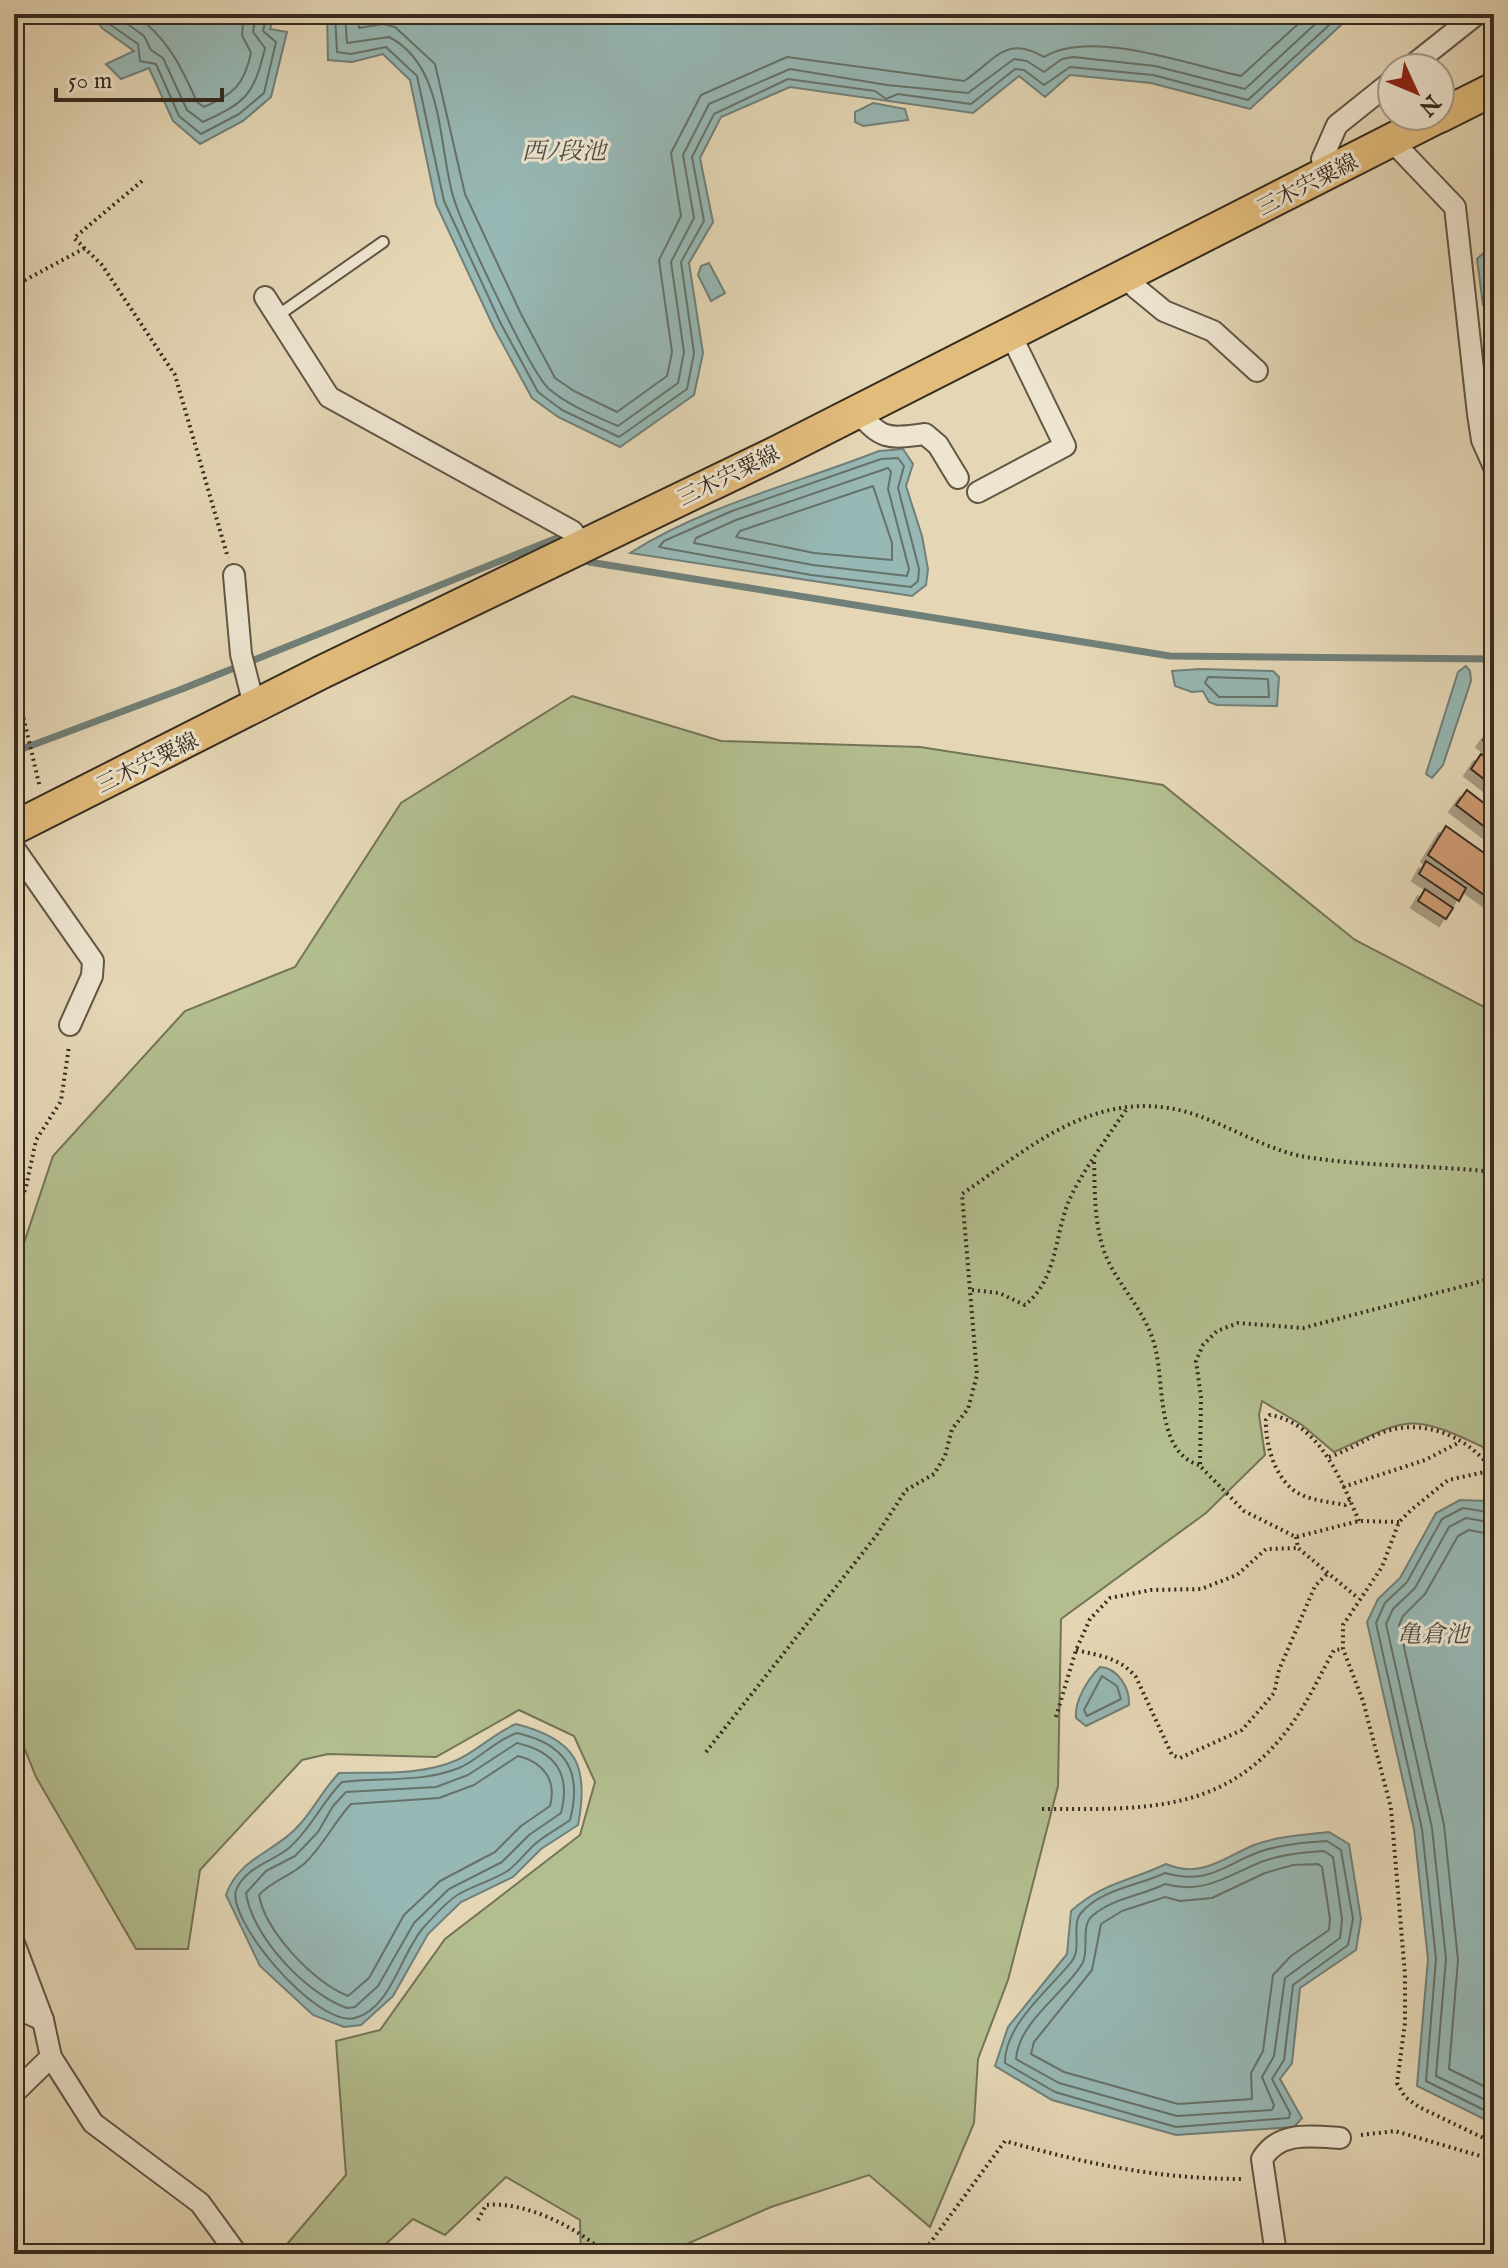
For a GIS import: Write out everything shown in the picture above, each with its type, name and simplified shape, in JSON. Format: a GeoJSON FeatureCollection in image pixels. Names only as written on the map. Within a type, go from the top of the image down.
{"type":"FeatureCollection","features":[{"type":"Feature","properties":{"kind":"main road","name":"三木宍粟線"},"geometry":{"type":"LineString","coordinates":[[1456,108],[1494,89]]}},
{"type":"Feature","properties":{"kind":"main road","name":"三木宍粟線"},"geometry":{"type":"LineString","coordinates":[[14,828],[255,709],[322,672],[1329,174],[1407,132]]}},
{"type":"Feature","properties":{"kind":"street"},"geometry":{"type":"LineString","coordinates":[[1429,52],[1477,14]]}},
{"type":"Feature","properties":{"kind":"street"},"geometry":{"type":"LineString","coordinates":[[1329,174],[1322,159],[1337,125],[1376,94]]}},
{"type":"Feature","properties":{"kind":"street"},"geometry":{"type":"LineString","coordinates":[[1391,140],[1455,207],[1478,414],[1482,440],[1494,467]]}},
{"type":"Feature","properties":{"kind":"street"},"geometry":{"type":"LineString","coordinates":[[1125,274],[1136,288],[1164,311],[1213,331],[1257,371]]}},
{"type":"Feature","properties":{"kind":"street"},"geometry":{"type":"LineString","coordinates":[[265,297],[329,397],[572,531],[583,545]]}},
{"type":"Feature","properties":{"kind":"street"},"geometry":{"type":"LineString","coordinates":[[978,492],[1065,446],[1009,331]]}},
{"type":"Feature","properties":{"kind":"street"},"geometry":{"type":"LineString","coordinates":[[856,410],[875,432],[892,438],[925,434],[938,445],[958,478]]}},
{"type":"Feature","properties":{"kind":"street"},"geometry":{"type":"LineString","coordinates":[[234,575],[241,654],[255,709]]}},
{"type":"Feature","properties":{"kind":"street"},"geometry":{"type":"LineString","coordinates":[[14,848],[93,961],[92,976],[70,1025]]}},
{"type":"Feature","properties":{"kind":"street"},"geometry":{"type":"LineString","coordinates":[[14,1943],[43,2020],[51,2057],[93,2123],[200,2203],[237,2254]]}},
{"type":"Feature","properties":{"kind":"street"},"geometry":{"type":"LineString","coordinates":[[14,2007],[43,2020]]}},
{"type":"Feature","properties":{"kind":"street"},"geometry":{"type":"LineString","coordinates":[[14,2093],[51,2057]]}},
{"type":"Feature","properties":{"kind":"street"},"geometry":{"type":"LineString","coordinates":[[1276,2254],[1262,2159],[1270,2145],[1282,2139],[1340,2138]]}},
{"type":"Feature","properties":{"kind":"lane"},"geometry":{"type":"LineString","coordinates":[[277,316],[383,242]]}},
{"type":"Feature","properties":{"kind":"path"},"geometry":{"type":"LineString","coordinates":[[142,181],[74,238],[102,265],[175,375],[234,575]]}},
{"type":"Feature","properties":{"kind":"path"},"geometry":{"type":"LineString","coordinates":[[14,286],[85,248]]}},
{"type":"Feature","properties":{"kind":"path"},"geometry":{"type":"LineString","coordinates":[[14,677],[42,796],[51,810]]}},
{"type":"Feature","properties":{"kind":"path"},"geometry":{"type":"LineString","coordinates":[[14,1220],[26,1187],[36,1140],[61,1101],[70,1025]]}},
{"type":"Feature","properties":{"kind":"path"},"geometry":{"type":"LineString","coordinates":[[706,1752],[876,1536],[898,1499],[906,1490],[934,1474],[945,1456],[952,1429],[968,1409],[977,1375],[962,1194],[1026,1148],[1070,1123],[1116,1106],[1184,1112],[1303,1157],[1494,1172]]}},
{"type":"Feature","properties":{"kind":"path"},"geometry":{"type":"LineString","coordinates":[[972,1290],[999,1293],[1019,1305],[1025,1305],[1038,1295],[1046,1282],[1070,1200],[1128,1107]]}},
{"type":"Feature","properties":{"kind":"path"},"geometry":{"type":"LineString","coordinates":[[1094,1162],[1095,1214],[1104,1251],[1137,1302],[1155,1346],[1170,1435],[1176,1450],[1200,1466],[1244,1511],[1296,1537],[1359,1521],[1399,1522]]}},
{"type":"Feature","properties":{"kind":"path"},"geometry":{"type":"LineString","coordinates":[[1200,1466],[1201,1397],[1196,1361],[1203,1345],[1217,1331],[1238,1323],[1303,1328],[1494,1278]]}},
{"type":"Feature","properties":{"kind":"path"},"geometry":{"type":"LineString","coordinates":[[1350,1500],[1345,1505],[1301,1495],[1279,1475],[1267,1443],[1266,1420],[1270,1415],[1292,1426],[1329,1457],[1350,1500],[1359,1521]]}},
{"type":"Feature","properties":{"kind":"path"},"geometry":{"type":"LineString","coordinates":[[1329,1457],[1380,1434],[1405,1428],[1434,1430],[1482,1455],[1493,1470],[1448,1480],[1399,1522],[1382,1567],[1358,1598],[1343,1625],[1343,1649],[1363,1701],[1391,1808],[1405,1975],[1405,2023],[1397,2083],[1405,2097],[1419,2107],[1494,2143]]}},
{"type":"Feature","properties":{"kind":"path"},"geometry":{"type":"LineString","coordinates":[[1343,1487],[1425,1460],[1460,1442]]}},
{"type":"Feature","properties":{"kind":"path"},"geometry":{"type":"LineString","coordinates":[[1296,1537],[1298,1548],[1358,1598]]}},
{"type":"Feature","properties":{"kind":"path"},"geometry":{"type":"LineString","coordinates":[[1056,1717],[1076,1650],[1090,1619],[1110,1598],[1151,1590],[1201,1589],[1237,1575],[1266,1549],[1298,1548]]}},
{"type":"Feature","properties":{"kind":"path"},"geometry":{"type":"LineString","coordinates":[[1076,1650],[1118,1660],[1127,1667],[1136,1677],[1172,1755],[1180,1758],[1242,1730],[1274,1693],[1279,1670],[1315,1586],[1327,1574]]}},
{"type":"Feature","properties":{"kind":"path"},"geometry":{"type":"LineString","coordinates":[[1042,1809],[1135,1807],[1202,1797],[1262,1758],[1291,1726],[1334,1650],[1343,1649]]}},
{"type":"Feature","properties":{"kind":"path"},"geometry":{"type":"LineString","coordinates":[[1340,2138],[1395,2131],[1494,2160]]}},
{"type":"Feature","properties":{"kind":"path"},"geometry":{"type":"LineString","coordinates":[[922,2254],[1005,2141],[1093,2165],[1181,2179],[1263,2179]]}},
{"type":"Feature","properties":{"kind":"path"},"geometry":{"type":"LineString","coordinates":[[478,2220],[486,2205],[499,2203],[528,2210],[590,2239],[606,2254]]}},
{"type":"Feature","properties":{"kind":"green space"},"geometry":{"type":"Polygon","coordinates":[[[572,696],[721,741],[920,747],[1163,785],[1355,940],[1494,1012],[1494,1493],[1483,1447],[1438,1428],[1422,1424],[1394,1426],[1334,1452],[1302,1425],[1262,1401],[1259,1415],[1265,1455],[1206,1513],[1061,1619],[1058,1786],[1008,1980],[978,2059],[974,2123],[930,2227],[869,2175],[771,2207],[664,2254],[581,2254],[580,2220],[506,2177],[445,2235],[413,2219],[375,2254],[294,2254],[288,2243],[346,2175],[336,2041],[380,2030],[445,1939],[580,1835],[595,1782],[574,1736],[519,1710],[436,1757],[328,1754],[302,1760],[200,1870],[188,1949],[136,1949],[36,1777],[14,1722],[14,1273],[53,1156],[185,1011],[295,967],[401,803],[572,696]]]}},
{"type":"Feature","properties":{"kind":"water"},"geometry":{"type":"Polygon","coordinates":[[[93,14],[275,14],[270,29],[287,32],[271,97],[243,121],[200,144],[173,121],[149,68],[121,79],[106,64],[134,51],[102,28],[93,14]]]}},
{"type":"Feature","properties":{"kind":"water","name":"西ﾉ段池"},"geometry":{"type":"Polygon","coordinates":[[[327,14],[1353,14],[1250,109],[1151,83],[1070,75],[1045,97],[1019,76],[973,113],[790,87],[721,117],[700,158],[713,222],[689,263],[703,353],[694,395],[620,447],[558,417],[532,398],[494,328],[436,204],[410,80],[383,54],[352,62],[328,60],[327,14]]]}},
{"type":"Feature","properties":{"kind":"water"},"geometry":{"type":"Polygon","coordinates":[[[873,103],[905,109],[908,120],[863,126],[855,122],[855,112],[873,103]]]}},
{"type":"Feature","properties":{"kind":"water"},"geometry":{"type":"Polygon","coordinates":[[[1494,243],[1494,313],[1483,305],[1477,259],[1494,243]]]}},
{"type":"Feature","properties":{"kind":"water"},"geometry":{"type":"Polygon","coordinates":[[[709,263],[725,293],[711,301],[698,275],[701,266],[709,263]]]}},
{"type":"Feature","properties":{"kind":"water"},"geometry":{"type":"Polygon","coordinates":[[[903,449],[913,464],[906,486],[922,536],[928,569],[926,585],[912,596],[630,553],[720,508],[879,451],[903,449]]]}},
{"type":"Feature","properties":{"kind":"water"},"geometry":{"type":"Polygon","coordinates":[[[1466,666],[1471,681],[1443,765],[1432,778],[1426,774],[1458,672],[1466,666]]]}},
{"type":"Feature","properties":{"kind":"water"},"geometry":{"type":"Polygon","coordinates":[[[1172,671],[1273,671],[1279,677],[1277,706],[1217,705],[1209,702],[1203,691],[1192,692],[1175,686],[1172,671]]]}},
{"type":"Feature","properties":{"kind":"water","name":"亀倉池"},"geometry":{"type":"Polygon","coordinates":[[[1460,1500],[1488,1501],[1494,1508],[1494,2124],[1417,2086],[1428,1959],[1414,1829],[1367,1622],[1378,1599],[1400,1578],[1436,1513],[1460,1500]]]}},
{"type":"Feature","properties":{"kind":"water"},"geometry":{"type":"Polygon","coordinates":[[[1100,1667],[1112,1671],[1122,1680],[1129,1705],[1086,1726],[1076,1718],[1077,1705],[1100,1667]]]}},
{"type":"Feature","properties":{"kind":"water"},"geometry":{"type":"Polygon","coordinates":[[[516,1724],[552,1738],[565,1746],[574,1757],[582,1786],[578,1825],[541,1849],[513,1877],[461,1902],[428,1934],[393,1996],[361,2025],[344,2027],[313,2015],[260,1966],[226,1895],[232,1882],[249,1863],[292,1833],[339,1773],[429,1769],[465,1756],[516,1724]]]}},
{"type":"Feature","properties":{"kind":"water"},"geometry":{"type":"Polygon","coordinates":[[[1329,1832],[1349,1844],[1361,1919],[1356,1950],[1300,1988],[1292,2063],[1280,2079],[1302,2118],[1294,2127],[1176,2135],[1052,2100],[995,2066],[1008,2027],[1067,1954],[1071,1911],[1083,1901],[1106,1888],[1166,1864],[1179,1868],[1201,1868],[1263,1842],[1329,1832]]]}},
{"type":"Feature","properties":{"kind":"building"},"geometry":{"type":"Polygon","coordinates":[[[1494,726],[1494,749],[1483,740],[1494,726]]]}},
{"type":"Feature","properties":{"kind":"building"},"geometry":{"type":"Polygon","coordinates":[[[1481,754],[1494,764],[1494,787],[1471,769],[1481,754]]]}},
{"type":"Feature","properties":{"kind":"building"},"geometry":{"type":"Polygon","coordinates":[[[1467,790],[1494,811],[1494,834],[1456,805],[1467,790]]]}},
{"type":"Feature","properties":{"kind":"building"},"geometry":{"type":"Polygon","coordinates":[[[1446,826],[1494,860],[1494,902],[1428,855],[1446,826]]]}},
{"type":"Feature","properties":{"kind":"building"},"geometry":{"type":"Polygon","coordinates":[[[1426,861],[1466,888],[1459,901],[1419,874],[1426,861]]]}},
{"type":"Feature","properties":{"kind":"building"},"geometry":{"type":"Polygon","coordinates":[[[1425,889],[1453,908],[1446,919],[1418,901],[1425,889]]]}},
{"type":"Feature","properties":{"kind":"waterway"},"geometry":{"type":"LineString","coordinates":[[14,752],[182,689],[557,538]]}},
{"type":"Feature","properties":{"kind":"waterway"},"geometry":{"type":"LineString","coordinates":[[589,562],[1170,656],[1494,659]]}}]}
